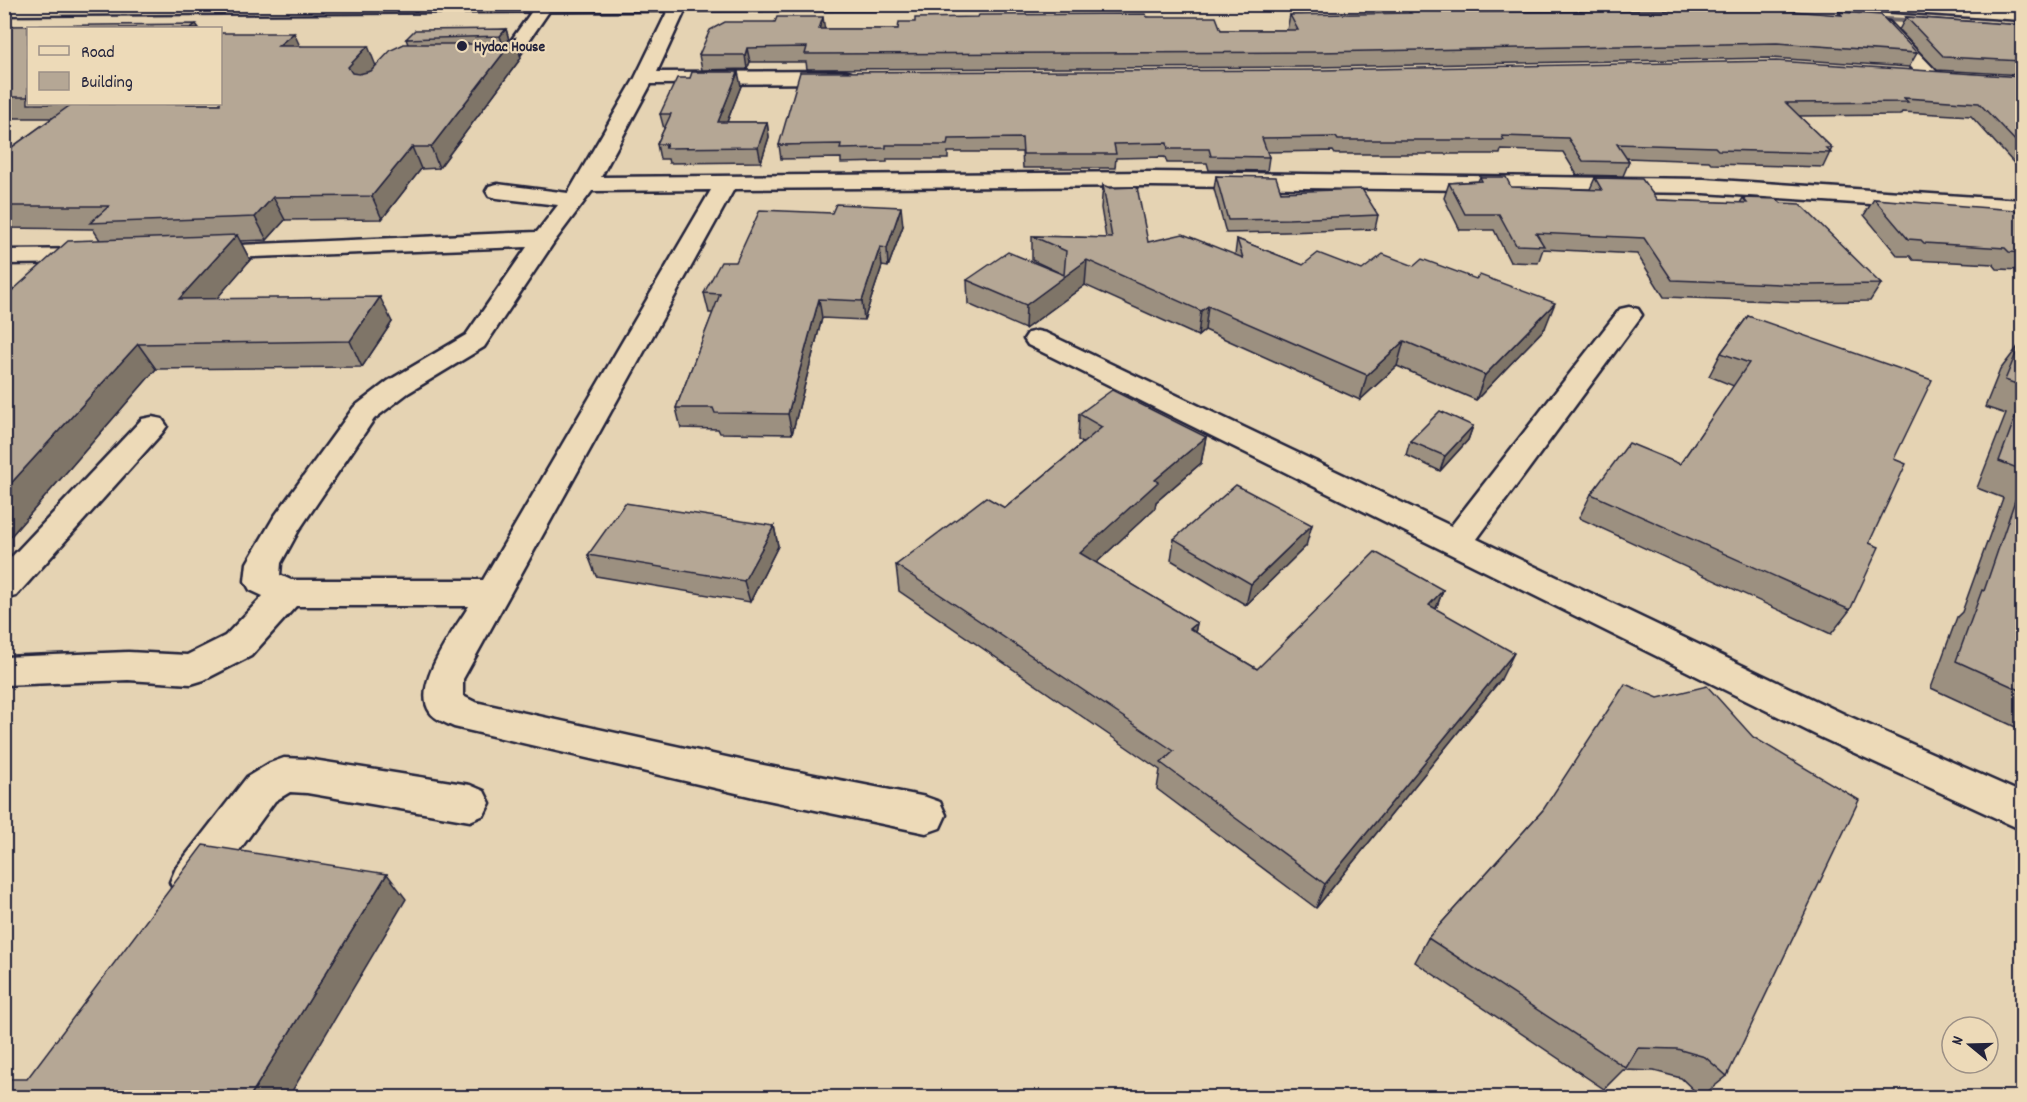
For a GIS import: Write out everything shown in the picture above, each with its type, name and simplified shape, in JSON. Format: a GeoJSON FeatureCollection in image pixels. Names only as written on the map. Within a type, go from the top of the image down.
{"type":"FeatureCollection","features":[{"type":"Feature","properties":{"kind":"street"},"geometry":{"type":"LineString","coordinates":[[4,10],[922,4]]}},
{"type":"Feature","properties":{"kind":"street"},"geometry":{"type":"LineString","coordinates":[[1848,4],[2022,15]]}},
{"type":"Feature","properties":{"kind":"street"},"geometry":{"type":"LineString","coordinates":[[1964,4],[2022,8]]}},
{"type":"Feature","properties":{"kind":"street"},"geometry":{"type":"LineString","coordinates":[[493,593],[286,593],[262,581],[264,563],[285,525],[364,413],[398,387],[475,341],[544,239],[580,192],[645,78],[680,5]]}},
{"type":"Feature","properties":{"kind":"street"},"geometry":{"type":"LineString","coordinates":[[462,56],[505,56],[515,50],[544,7]]}},
{"type":"Feature","properties":{"kind":"street"},"geometry":{"type":"LineString","coordinates":[[1879,22],[1931,77]]}},
{"type":"Feature","properties":{"kind":"street"},"geometry":{"type":"LineString","coordinates":[[503,36],[525,36]]}},
{"type":"Feature","properties":{"kind":"street"},"geometry":{"type":"LineString","coordinates":[[1908,75],[1954,78]]}},
{"type":"Feature","properties":{"kind":"street"},"geometry":{"type":"LineString","coordinates":[[645,78],[861,77]]}},
{"type":"Feature","properties":{"kind":"street"},"geometry":{"type":"LineString","coordinates":[[497,191],[580,192],[726,183],[1152,179],[1704,186],[2022,207]]}},
{"type":"Feature","properties":{"kind":"street"},"geometry":{"type":"LineString","coordinates":[[726,183],[445,679],[444,705],[467,716],[926,816]]}},
{"type":"Feature","properties":{"kind":"street"},"geometry":{"type":"LineString","coordinates":[[177,253],[544,239]]}},
{"type":"Feature","properties":{"kind":"street"},"geometry":{"type":"LineString","coordinates":[[4,257],[118,255]]}},
{"type":"Feature","properties":{"kind":"street"},"geometry":{"type":"LineString","coordinates":[[1456,543],[1629,315]]}},
{"type":"Feature","properties":{"kind":"street"},"geometry":{"type":"LineString","coordinates":[[1038,339],[1833,726],[2022,812]]}},
{"type":"Feature","properties":{"kind":"street"},"geometry":{"type":"LineString","coordinates":[[4,587],[152,426]]}},
{"type":"Feature","properties":{"kind":"street"},"geometry":{"type":"LineString","coordinates":[[4,671],[128,666],[191,670],[238,646],[286,593]]}},
{"type":"Feature","properties":{"kind":"street"},"geometry":{"type":"LineString","coordinates":[[170,910],[261,789],[284,775],[307,776],[470,803]]}},
{"type":"Feature","properties":{"kind":"building"},"geometry":{"type":"Polygon","coordinates":[[[1473,10],[1476,12],[1779,10],[1842,15],[1839,12],[1881,15],[1917,53],[1777,43],[1320,52],[805,54],[807,47],[747,48],[745,55],[699,55],[710,30],[725,22],[775,22],[777,17],[823,17],[819,29],[898,29],[899,22],[915,22],[915,18],[978,17],[979,15],[1146,14],[1147,17],[1216,17],[1221,30],[1298,30],[1290,15],[1473,10]]]}},
{"type":"Feature","properties":{"kind":"building"},"geometry":{"type":"Polygon","coordinates":[[[1906,17],[2022,25],[2022,61],[1944,57],[1906,17]]]}},
{"type":"Feature","properties":{"kind":"building"},"geometry":{"type":"Polygon","coordinates":[[[196,24],[192,27],[27,27],[27,97],[4,97],[4,26],[196,24]]]}},
{"type":"Feature","properties":{"kind":"building"},"geometry":{"type":"Polygon","coordinates":[[[506,29],[500,36],[406,39],[415,30],[506,29]]]}},
{"type":"Feature","properties":{"kind":"building"},"geometry":{"type":"Polygon","coordinates":[[[222,33],[294,33],[278,46],[368,46],[348,67],[352,73],[359,74],[371,71],[391,50],[404,44],[499,44],[515,38],[431,147],[412,147],[372,196],[273,197],[255,217],[90,223],[109,206],[4,206],[4,153],[71,105],[222,105],[222,33]]]}},
{"type":"Feature","properties":{"kind":"building"},"geometry":{"type":"Polygon","coordinates":[[[1776,61],[2022,77],[2022,148],[1979,103],[1904,98],[1908,102],[1786,103],[1832,148],[1826,148],[1831,153],[1617,144],[1629,162],[1583,161],[1568,138],[1502,136],[1504,140],[1262,138],[1269,157],[1211,156],[1209,149],[1168,149],[1167,143],[1114,144],[1116,154],[1023,154],[1022,138],[948,139],[947,145],[886,145],[886,148],[840,149],[841,144],[779,145],[800,72],[1320,70],[1776,61]]]}},
{"type":"Feature","properties":{"kind":"building"},"geometry":{"type":"Polygon","coordinates":[[[692,72],[738,72],[718,122],[767,122],[758,147],[665,148],[667,144],[657,144],[671,114],[660,114],[677,78],[690,78],[692,72]]]}},
{"type":"Feature","properties":{"kind":"building"},"geometry":{"type":"Polygon","coordinates":[[[1216,176],[1276,177],[1281,192],[1362,189],[1378,215],[1228,220],[1216,176]]]}},
{"type":"Feature","properties":{"kind":"building"},"geometry":{"type":"Polygon","coordinates":[[[1480,177],[1506,177],[1511,187],[1602,190],[1595,178],[1642,179],[1657,200],[1747,203],[1743,198],[1777,199],[1781,203],[1800,204],[1881,284],[1807,285],[1672,280],[1644,238],[1536,233],[1544,246],[1516,245],[1499,214],[1465,214],[1449,183],[1482,181],[1480,177]]]}},
{"type":"Feature","properties":{"kind":"building"},"geometry":{"type":"Polygon","coordinates":[[[1103,185],[1110,188],[1137,187],[1148,242],[1183,234],[1243,258],[1237,239],[1303,265],[1318,253],[1362,270],[1383,254],[1414,266],[1422,259],[1476,279],[1480,275],[1555,303],[1485,375],[1404,341],[1367,375],[1208,306],[1201,311],[1087,260],[1026,305],[967,280],[1008,252],[1064,275],[1066,251],[1032,236],[1112,238],[1103,185]]]}},
{"type":"Feature","properties":{"kind":"building"},"geometry":{"type":"Polygon","coordinates":[[[1874,199],[2015,210],[2022,215],[2022,253],[2009,252],[2005,248],[1924,243],[1921,240],[1908,239],[1874,199]]]}},
{"type":"Feature","properties":{"kind":"building"},"geometry":{"type":"Polygon","coordinates":[[[836,204],[901,207],[887,248],[880,247],[862,301],[819,299],[788,414],[715,413],[713,408],[676,408],[720,294],[704,293],[721,262],[736,262],[760,210],[832,213],[836,204]]]}},
{"type":"Feature","properties":{"kind":"building"},"geometry":{"type":"Polygon","coordinates":[[[237,235],[179,299],[380,297],[350,341],[138,344],[4,491],[4,298],[68,241],[237,235]]]}},
{"type":"Feature","properties":{"kind":"building"},"geometry":{"type":"Polygon","coordinates":[[[1748,316],[1932,380],[1894,459],[1906,464],[1869,543],[1879,547],[1850,610],[1591,494],[1629,443],[1680,464],[1749,363],[1721,353],[1748,316]]]}},
{"type":"Feature","properties":{"kind":"building"},"geometry":{"type":"Polygon","coordinates":[[[2020,344],[2022,344],[2022,386],[2005,380],[2020,344]]]}},
{"type":"Feature","properties":{"kind":"building"},"geometry":{"type":"Polygon","coordinates":[[[1112,390],[1206,437],[1155,480],[1158,482],[1080,553],[1197,623],[1190,629],[1257,669],[1375,552],[1443,590],[1429,605],[1514,653],[1325,884],[1161,763],[1174,751],[896,565],[986,497],[1005,508],[1102,427],[1079,414],[1112,390]]]}},
{"type":"Feature","properties":{"kind":"building"},"geometry":{"type":"Polygon","coordinates":[[[2022,399],[2022,470],[1999,461],[2022,399]]]}},
{"type":"Feature","properties":{"kind":"building"},"geometry":{"type":"Polygon","coordinates":[[[1440,411],[1473,426],[1445,456],[1410,441],[1440,411]]]}},
{"type":"Feature","properties":{"kind":"building"},"geometry":{"type":"Polygon","coordinates":[[[2022,480],[2022,691],[1956,661],[1982,590],[1984,591],[2022,480]]]}},
{"type":"Feature","properties":{"kind":"building"},"geometry":{"type":"Polygon","coordinates":[[[1236,485],[1312,525],[1251,584],[1174,539],[1236,485]]]}},
{"type":"Feature","properties":{"kind":"building"},"geometry":{"type":"Polygon","coordinates":[[[625,503],[774,526],[744,581],[588,555],[625,503]]]}},
{"type":"Feature","properties":{"kind":"building"},"geometry":{"type":"Polygon","coordinates":[[[1625,684],[1658,698],[1707,686],[1753,737],[1859,800],[1727,1076],[1705,1057],[1677,1049],[1638,1048],[1626,1068],[1428,938],[1543,810],[1625,684]]]}},
{"type":"Feature","properties":{"kind":"building"},"geometry":{"type":"Polygon","coordinates":[[[203,845],[387,874],[249,1098],[4,1098],[4,1079],[27,1079],[203,845]]]}},
{"type":"Feature","properties":{"kind":"building"},"geometry":{"type":"Polygon","coordinates":[[[626,1094],[648,1098],[625,1098],[626,1094]]]}},
{"type":"Feature","properties":{"kind":"waterway"},"geometry":{"type":"LineString","coordinates":[[1465,12],[1710,8],[1757,11]]}},
{"type":"Feature","properties":{"kind":"waterway"},"geometry":{"type":"LineString","coordinates":[[1875,19],[1915,21]]}},
{"type":"Feature","properties":{"kind":"place","name":"Hydac House"},"geometry":{"type":"Point","coordinates":[462,46]}}]}
